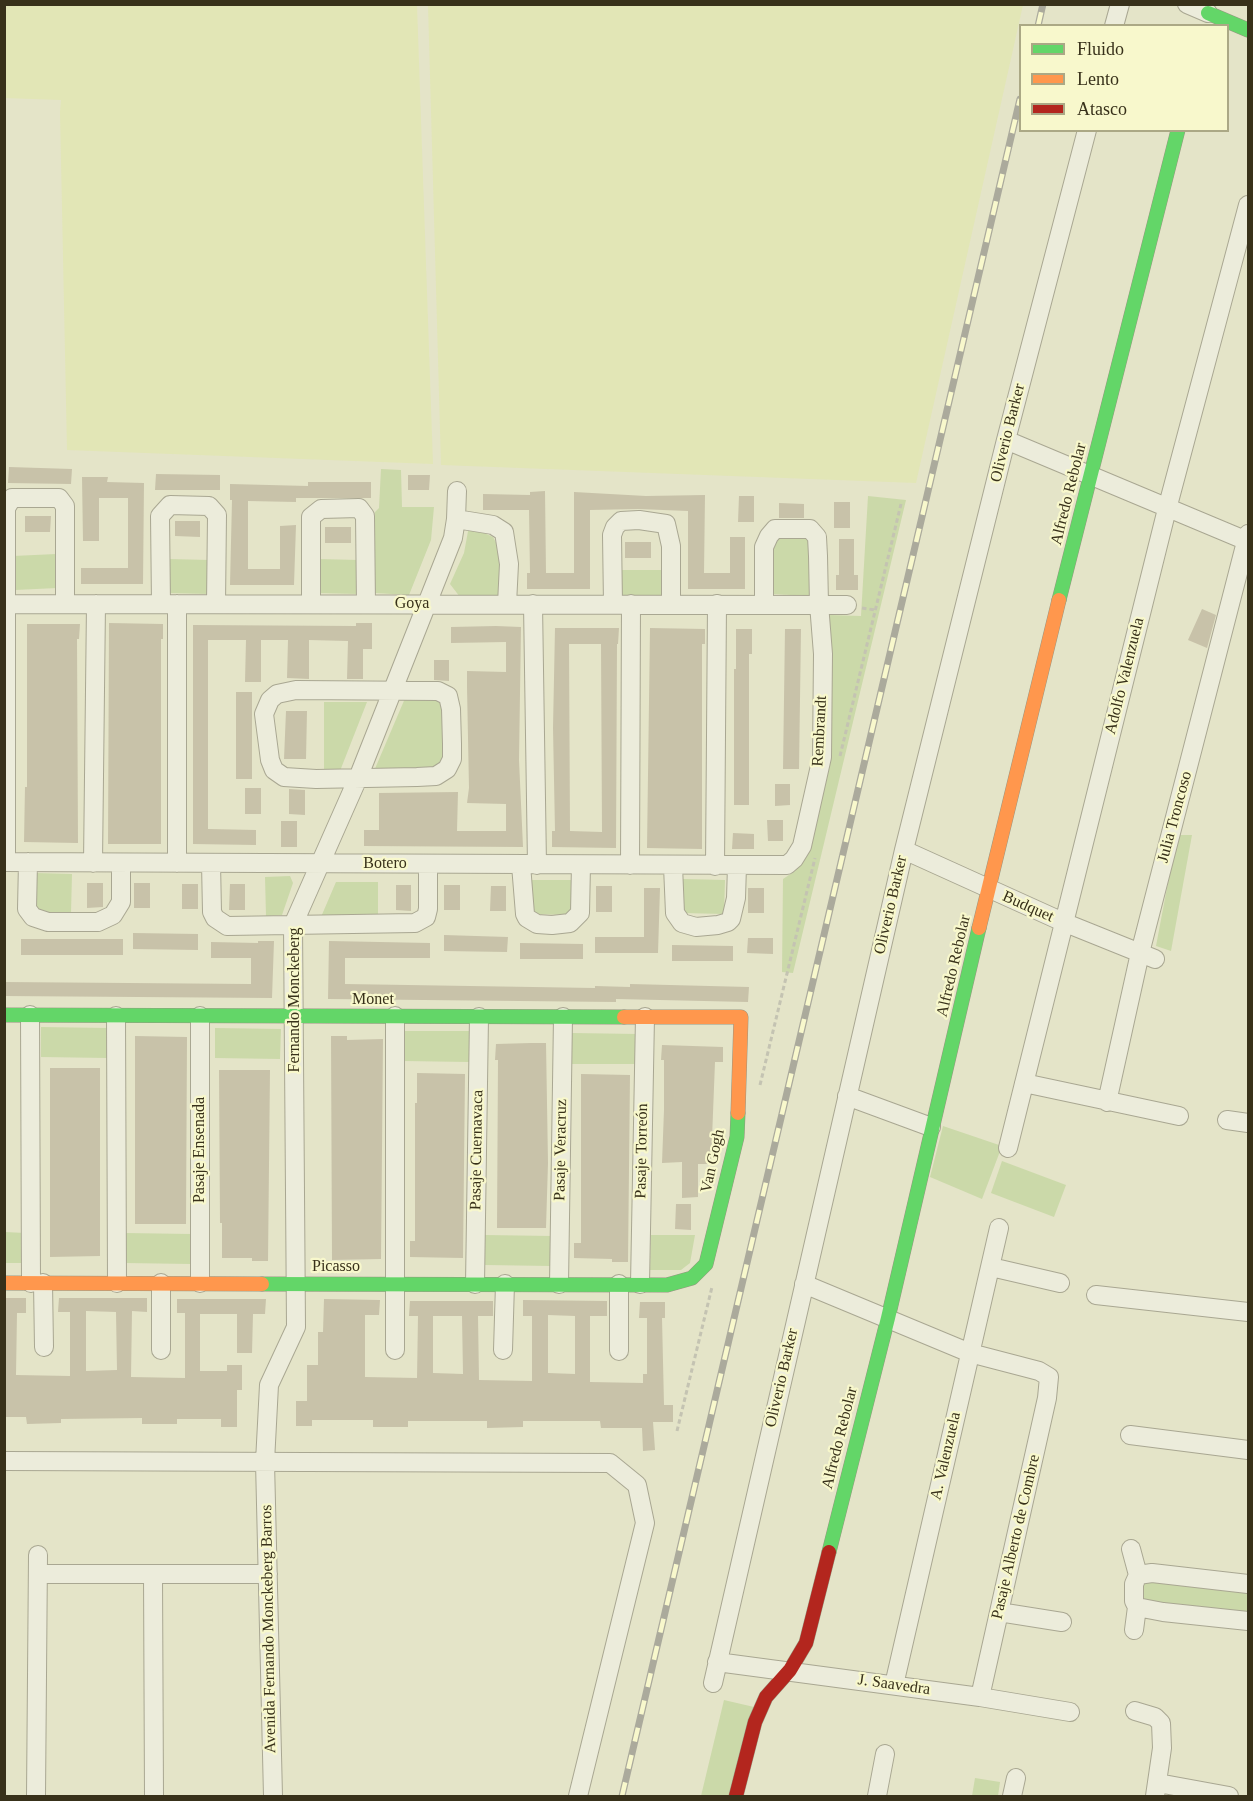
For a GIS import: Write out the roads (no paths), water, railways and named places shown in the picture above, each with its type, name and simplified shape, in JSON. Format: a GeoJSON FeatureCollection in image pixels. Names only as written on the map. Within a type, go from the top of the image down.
{"type":"FeatureCollection","features":[{"type":"Feature","properties":{"kind":"street"},"geometry":{"type":"LineString","coordinates":[[1115,24],[1120,4]]}},
{"type":"Feature","properties":{"kind":"street"},"geometry":{"type":"LineString","coordinates":[[1187,4],[1248,30]]}},
{"type":"Feature","properties":{"kind":"street","name":"Oliverio Barker"},"geometry":{"type":"LineString","coordinates":[[712,1683],[904,850],[1006,440],[1086,132]]}},
{"type":"Feature","properties":{"kind":"street","name":"Alfredo Rebolar"},"geometry":{"type":"LineString","coordinates":[[736,1797],[755,1722],[766,1697],[790,1670],[806,1643],[888,1318],[931,1126],[1090,474],[1177,132]]}},
{"type":"Feature","properties":{"kind":"street","name":"Adolfo Valenzuela"},"geometry":{"type":"LineString","coordinates":[[1008,1148],[1167,509],[1248,205]]}},
{"type":"Feature","properties":{"kind":"street"},"geometry":{"type":"LineString","coordinates":[[1006,440],[1090,474],[1167,509],[1248,538]]}},
{"type":"Feature","properties":{"kind":"street","name":"Fernando Monckeberg"},"geometry":{"type":"LineString","coordinates":[[265,1462],[269,1385],[296,1327],[293,924],[358,778],[453,538],[457,491]]}},
{"type":"Feature","properties":{"kind":"street"},"geometry":{"type":"LineString","coordinates":[[5,862],[6,508],[12,498],[59,498],[65,506],[65,604]]}},
{"type":"Feature","properties":{"kind":"street"},"geometry":{"type":"LineString","coordinates":[[177,863],[169,604],[160,516],[170,505],[209,506],[217,515],[216,604]]}},
{"type":"Feature","properties":{"kind":"street"},"geometry":{"type":"LineString","coordinates":[[311,604],[311,517],[321,509],[359,508],[365,516],[366,604]]}},
{"type":"Feature","properties":{"kind":"street"},"geometry":{"type":"LineString","coordinates":[[456,519],[493,525],[504,532],[509,564],[507,604]]}},
{"type":"Feature","properties":{"kind":"street"},"geometry":{"type":"LineString","coordinates":[[630,866],[622,604],[612,535],[615,527],[621,522],[639,520],[666,524],[671,546],[672,604]]}},
{"type":"Feature","properties":{"kind":"street","name":"Rembrandt"},"geometry":{"type":"LineString","coordinates":[[765,604],[764,548],[769,536],[775,529],[810,529],[817,537],[823,654],[822,757],[802,846],[787,865],[766,866]]}},
{"type":"Feature","properties":{"kind":"street","name":"Julia Troncoso"},"geometry":{"type":"LineString","coordinates":[[1107,1102],[1147,956],[1248,538]]}},
{"type":"Feature","properties":{"kind":"street","name":"Goya"},"geometry":{"type":"LineString","coordinates":[[5,604],[847,605]]}},
{"type":"Feature","properties":{"kind":"street"},"geometry":{"type":"LineString","coordinates":[[93,863],[96,604]]}},
{"type":"Feature","properties":{"kind":"street"},"geometry":{"type":"LineString","coordinates":[[533,604],[529,865],[525,914],[531,921],[537,924],[552,925],[576,919],[580,913],[581,865]]}},
{"type":"Feature","properties":{"kind":"street"},"geometry":{"type":"LineString","coordinates":[[716,866],[717,604]]}},
{"type":"Feature","properties":{"kind":"street"},"geometry":{"type":"LineString","coordinates":[[287,692],[438,692],[448,696],[451,709],[452,759],[447,769],[436,776],[358,778],[298,779],[284,777],[274,770],[270,760],[264,714],[270,700],[277,694],[287,692]]}},
{"type":"Feature","properties":{"kind":"street","name":"Budquet"},"geometry":{"type":"LineString","coordinates":[[904,850],[1063,922],[1147,956]]}},
{"type":"Feature","properties":{"kind":"street","name":"Botero"},"geometry":{"type":"LineString","coordinates":[[5,862],[766,866]]}},
{"type":"Feature","properties":{"kind":"street"},"geometry":{"type":"LineString","coordinates":[[28,862],[27,909],[33,917],[48,922],[98,922],[113,915],[121,902],[121,863]]}},
{"type":"Feature","properties":{"kind":"street"},"geometry":{"type":"LineString","coordinates":[[211,863],[212,912],[227,926],[420,921],[426,916],[428,909],[428,864]]}},
{"type":"Feature","properties":{"kind":"street"},"geometry":{"type":"LineString","coordinates":[[673,866],[675,913],[682,923],[696,927],[718,925],[731,919],[736,898],[737,866]]}},
{"type":"Feature","properties":{"kind":"street","name":"Monet"},"geometry":{"type":"LineString","coordinates":[[4,1015],[741,1017]]}},
{"type":"Feature","properties":{"kind":"street"},"geometry":{"type":"LineString","coordinates":[[30,1015],[37,1283],[44,1347]]}},
{"type":"Feature","properties":{"kind":"street"},"geometry":{"type":"LineString","coordinates":[[116,1016],[117,1283]]}},
{"type":"Feature","properties":{"kind":"street","name":"Pasaje Ensenada"},"geometry":{"type":"LineString","coordinates":[[200,1016],[200,1283]]}},
{"type":"Feature","properties":{"kind":"street"},"geometry":{"type":"LineString","coordinates":[[395,1016],[395,1350]]}},
{"type":"Feature","properties":{"kind":"street","name":"Pasaje Cuernavaca"},"geometry":{"type":"LineString","coordinates":[[476,1284],[479,1017]]}},
{"type":"Feature","properties":{"kind":"street","name":"Pasaje Veracruz"},"geometry":{"type":"LineString","coordinates":[[559,1284],[562,1017]]}},
{"type":"Feature","properties":{"kind":"street","name":"Pasaje Torreón"},"geometry":{"type":"LineString","coordinates":[[640,1284],[645,1017]]}},
{"type":"Feature","properties":{"kind":"street","name":"Van Gogh"},"geometry":{"type":"LineString","coordinates":[[667,1285],[692,1278],[706,1264],[737,1137],[741,1017]]}},
{"type":"Feature","properties":{"kind":"street"},"geometry":{"type":"LineString","coordinates":[[1024,1083],[1179,1116]]}},
{"type":"Feature","properties":{"kind":"street"},"geometry":{"type":"LineString","coordinates":[[847,1096],[931,1126]]}},
{"type":"Feature","properties":{"kind":"street"},"geometry":{"type":"LineString","coordinates":[[1227,1120],[1248,1123]]}},
{"type":"Feature","properties":{"kind":"street","name":"A. Valenzuela"},"geometry":{"type":"LineString","coordinates":[[894,1685],[999,1228]]}},
{"type":"Feature","properties":{"kind":"street"},"geometry":{"type":"LineString","coordinates":[[991,1267],[1060,1283]]}},
{"type":"Feature","properties":{"kind":"street","name":"Picasso"},"geometry":{"type":"LineString","coordinates":[[4,1283],[667,1285]]}},
{"type":"Feature","properties":{"kind":"street"},"geometry":{"type":"LineString","coordinates":[[161,1283],[161,1350]]}},
{"type":"Feature","properties":{"kind":"street"},"geometry":{"type":"LineString","coordinates":[[503,1350],[505,1284]]}},
{"type":"Feature","properties":{"kind":"street"},"geometry":{"type":"LineString","coordinates":[[619,1351],[620,1284]]}},
{"type":"Feature","properties":{"kind":"street"},"geometry":{"type":"LineString","coordinates":[[804,1284],[970,1353]]}},
{"type":"Feature","properties":{"kind":"street"},"geometry":{"type":"LineString","coordinates":[[1096,1295],[1248,1312]]}},
{"type":"Feature","properties":{"kind":"street","name":"Pasaje Alberto de Combre"},"geometry":{"type":"LineString","coordinates":[[970,1353],[1039,1371],[1049,1377],[1047,1398],[980,1696]]}},
{"type":"Feature","properties":{"kind":"street"},"geometry":{"type":"LineString","coordinates":[[1130,1435],[1248,1450]]}},
{"type":"Feature","properties":{"kind":"street"},"geometry":{"type":"LineString","coordinates":[[4,1461],[610,1463],[637,1485],[645,1523],[578,1797]]}},
{"type":"Feature","properties":{"kind":"street","name":"Avenida Fernando Monckeberg Barros"},"geometry":{"type":"LineString","coordinates":[[265,1462],[273,1797]]}},
{"type":"Feature","properties":{"kind":"street"},"geometry":{"type":"LineString","coordinates":[[1131,1549],[1138,1575],[1133,1594],[1137,1607],[1134,1630]]}},
{"type":"Feature","properties":{"kind":"street"},"geometry":{"type":"LineString","coordinates":[[36,1797],[38,1555]]}},
{"type":"Feature","properties":{"kind":"street"},"geometry":{"type":"LineString","coordinates":[[1138,1575],[1152,1573],[1248,1584]]}},
{"type":"Feature","properties":{"kind":"street"},"geometry":{"type":"LineString","coordinates":[[38,1574],[268,1574]]}},
{"type":"Feature","properties":{"kind":"street"},"geometry":{"type":"LineString","coordinates":[[153,1574],[154,1797]]}},
{"type":"Feature","properties":{"kind":"street"},"geometry":{"type":"LineString","coordinates":[[1137,1607],[1248,1621]]}},
{"type":"Feature","properties":{"kind":"street"},"geometry":{"type":"LineString","coordinates":[[999,1612],[1062,1622]]}},
{"type":"Feature","properties":{"kind":"street","name":"J. Saavedra"},"geometry":{"type":"LineString","coordinates":[[717,1662],[980,1696],[1070,1712]]}},
{"type":"Feature","properties":{"kind":"street"},"geometry":{"type":"LineString","coordinates":[[1135,1711],[1155,1717],[1161,1724],[1162,1748],[1156,1790],[1229,1797]]}},
{"type":"Feature","properties":{"kind":"street"},"geometry":{"type":"LineString","coordinates":[[878,1797],[885,1754]]}},
{"type":"Feature","properties":{"kind":"street"},"geometry":{"type":"LineString","coordinates":[[1012,1797],[1016,1778]]}},
{"type":"Feature","properties":{"kind":"railway"},"geometry":{"type":"LineString","coordinates":[[1038,24],[1043,4]]}},
{"type":"Feature","properties":{"kind":"railway"},"geometry":{"type":"LineString","coordinates":[[622,1796],[1019,103]]}}]}
